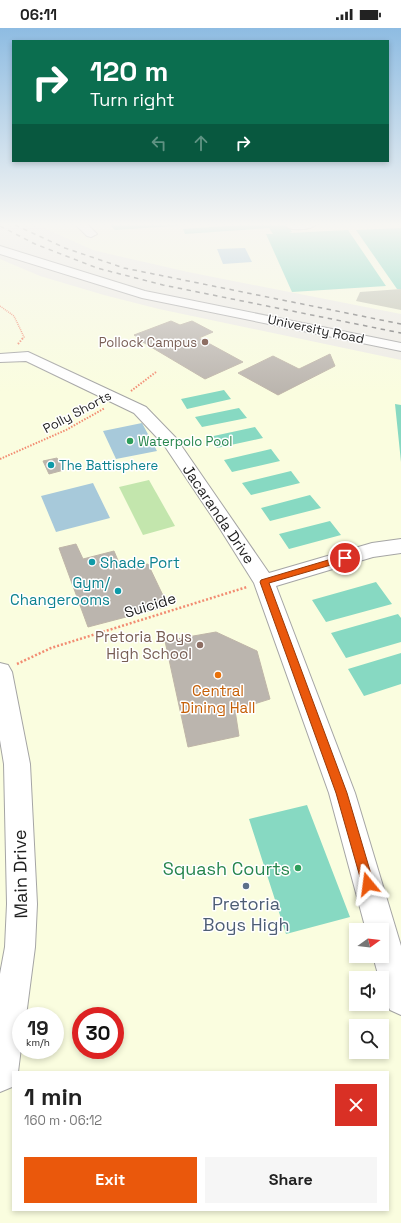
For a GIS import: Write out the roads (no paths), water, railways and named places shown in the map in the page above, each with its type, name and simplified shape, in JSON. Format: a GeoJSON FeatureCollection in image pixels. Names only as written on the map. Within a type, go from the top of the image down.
{"type":"FeatureCollection","features":[{"type":"Feature","properties":{"kind":"street","name":"University Road"},"geometry":{"type":"LineString","coordinates":[[99,281],[142,294],[401,347]]}},
{"type":"Feature","properties":{"kind":"street","name":"Jacaranda Drive"},"geometry":{"type":"LineString","coordinates":[[1,357],[28,356],[140,410],[170,442],[264,582],[342,793],[379,923]]}},
{"type":"Feature","properties":{"kind":"street"},"geometry":{"type":"LineString","coordinates":[[264,582],[372,550],[401,546]]}},
{"type":"Feature","properties":{"kind":"street","name":"Main Drive"},"geometry":{"type":"LineString","coordinates":[[0,1075],[20,947],[22,904],[8,764],[7,668]]}},
{"type":"Feature","properties":{"kind":"street"},"geometry":{"type":"LineString","coordinates":[[389,957],[401,999]]}},
{"type":"Feature","properties":{"kind":"water","name":"Waterpolo Pool"},"geometry":{"type":"Polygon","coordinates":[[[142,423],[157,451],[116,459],[103,431],[142,423]]]}},
{"type":"Feature","properties":{"kind":"water"},"geometry":{"type":"Polygon","coordinates":[[[93,483],[110,518],[56,532],[41,496],[93,483]]]}},
{"type":"Feature","properties":{"kind":"railway"},"geometry":{"type":"LineString","coordinates":[[147,281],[401,333]]}},
{"type":"Feature","properties":{"kind":"railway"},"geometry":{"type":"LineString","coordinates":[[187,281],[401,324]]}},
{"type":"Feature","properties":{"kind":"place","name":"Pollock Campus"},"geometry":{"type":"Point","coordinates":[205,342]}},
{"type":"Feature","properties":{"kind":"place","name":"Waterpolo Pool"},"geometry":{"type":"Point","coordinates":[130,441]}},
{"type":"Feature","properties":{"kind":"place","name":"The Battisphere"},"geometry":{"type":"Point","coordinates":[51,465]}},
{"type":"Feature","properties":{"kind":"place","name":"Shade Port"},"geometry":{"type":"Point","coordinates":[92,562]}},
{"type":"Feature","properties":{"kind":"place","name":"Gym/ Changerooms"},"geometry":{"type":"Point","coordinates":[118,591]}},
{"type":"Feature","properties":{"kind":"place","name":"Pretoria Boys High School"},"geometry":{"type":"Point","coordinates":[200,645]}},
{"type":"Feature","properties":{"kind":"place","name":"Central Dining Hall"},"geometry":{"type":"Point","coordinates":[218,675]}},
{"type":"Feature","properties":{"kind":"place","name":"Squash Courts"},"geometry":{"type":"Point","coordinates":[298,868]}},
{"type":"Feature","properties":{"kind":"place","name":"Pretoria Boys High"},"geometry":{"type":"Point","coordinates":[246,886]}}]}
